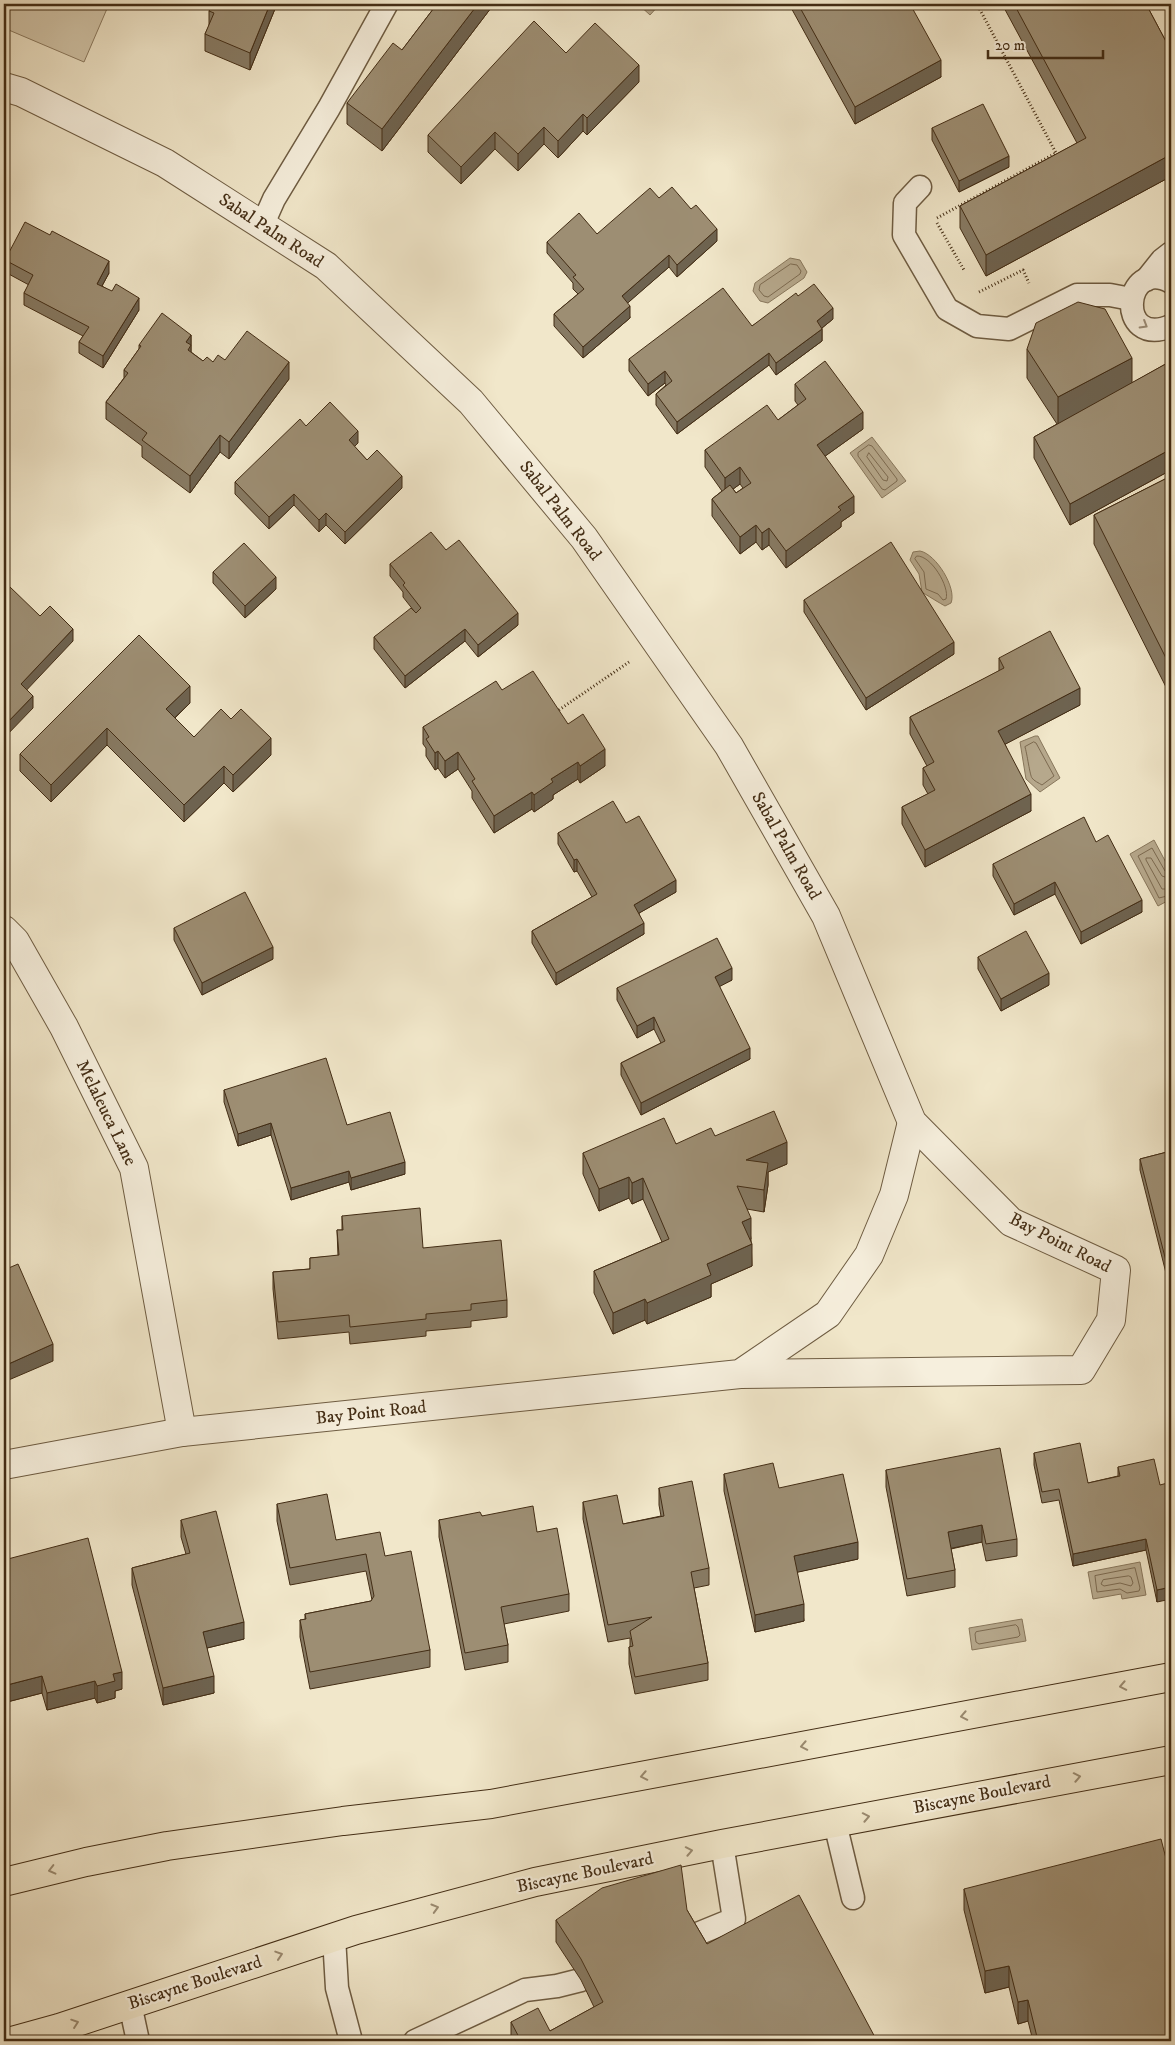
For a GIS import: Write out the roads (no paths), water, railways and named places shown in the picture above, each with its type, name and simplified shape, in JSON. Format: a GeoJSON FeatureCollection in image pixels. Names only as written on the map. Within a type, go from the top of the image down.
{"type":"FeatureCollection","features":[{"type":"Feature","properties":{"kind":"main road"},"geometry":{"type":"LineString","coordinates":[[4,1882],[86,1862],[167,1846],[343,1821],[501,1803],[1171,1677]]}},
{"type":"Feature","properties":{"kind":"main road","name":"Biscayne Boulevard"},"geometry":{"type":"LineString","coordinates":[[12,2041],[59,2028],[334,1937],[443,1905],[535,1882],[722,1844],[1171,1760]]}},
{"type":"Feature","properties":{"kind":"street","name":"Sabal Palm Road"},"geometry":{"type":"LineString","coordinates":[[4,87],[21,92],[165,163],[326,266],[472,402],[584,538],[729,746],[826,916],[912,1122]]}},
{"type":"Feature","properties":{"kind":"street","name":"Melaleuca Lane"},"geometry":{"type":"LineString","coordinates":[[4,930],[15,941],[64,1027],[134,1168],[182,1432]]}},
{"type":"Feature","properties":{"kind":"street","name":"Bay Point Road"},"geometry":{"type":"LineString","coordinates":[[740,1374],[828,1314],[869,1255],[894,1195],[912,1122]]}},
{"type":"Feature","properties":{"kind":"street","name":"Bay Point Road"},"geometry":{"type":"LineString","coordinates":[[4,1465],[182,1432],[740,1374],[1081,1370],[1111,1320],[1116,1270],[1011,1222],[912,1122]]}},
{"type":"Feature","properties":{"kind":"lane"},"geometry":{"type":"LineString","coordinates":[[262,226],[274,198],[329,108],[386,5]]}},
{"type":"Feature","properties":{"kind":"lane"},"geometry":{"type":"LineString","coordinates":[[920,187],[905,203],[904,234],[947,308],[977,326],[1009,329],[1077,295],[1110,295],[1131,299]]}},
{"type":"Feature","properties":{"kind":"lane"},"geometry":{"type":"LineString","coordinates":[[1171,253],[1162,260],[1163,279],[1139,284],[1131,299],[1133,316],[1146,328],[1155,330],[1171,326]]}},
{"type":"Feature","properties":{"kind":"lane"},"geometry":{"type":"LineString","coordinates":[[835,1823],[853,1898]]}},
{"type":"Feature","properties":{"kind":"lane"},"geometry":{"type":"LineString","coordinates":[[690,1937],[739,1927],[722,1844]]}},
{"type":"Feature","properties":{"kind":"lane"},"geometry":{"type":"LineString","coordinates":[[334,1937],[337,1988],[351,2041]]}},
{"type":"Feature","properties":{"kind":"lane"},"geometry":{"type":"LineString","coordinates":[[415,2041],[525,1990],[557,1986],[581,1980]]}},
{"type":"Feature","properties":{"kind":"lane"},"geometry":{"type":"LineString","coordinates":[[130,2004],[138,2041]]}},
{"type":"Feature","properties":{"kind":"water"},"geometry":{"type":"Polygon","coordinates":[[[638,4],[660,4],[650,15],[638,4]]]}},
{"type":"Feature","properties":{"kind":"water"},"geometry":{"type":"Polygon","coordinates":[[[790,258],[800,260],[807,272],[804,278],[768,303],[760,301],[753,291],[755,283],[790,258]]]}},
{"type":"Feature","properties":{"kind":"water"},"geometry":{"type":"Polygon","coordinates":[[[872,437],[906,481],[882,498],[850,453],[872,437]]]}},
{"type":"Feature","properties":{"kind":"water"},"geometry":{"type":"Polygon","coordinates":[[[920,551],[932,558],[944,572],[951,589],[951,603],[945,606],[922,592],[919,574],[910,560],[913,552],[920,551]]]}},
{"type":"Feature","properties":{"kind":"water"},"geometry":{"type":"Polygon","coordinates":[[[1038,736],[1060,778],[1040,792],[1026,779],[1020,742],[1038,736]]]}},
{"type":"Feature","properties":{"kind":"water"},"geometry":{"type":"Polygon","coordinates":[[[1154,840],[1171,872],[1171,899],[1158,906],[1130,854],[1154,840]]]}},
{"type":"Feature","properties":{"kind":"water"},"geometry":{"type":"Polygon","coordinates":[[[1140,1562],[1146,1595],[1122,1599],[1121,1594],[1093,1599],[1088,1572],[1140,1562]]]}},
{"type":"Feature","properties":{"kind":"water"},"geometry":{"type":"Polygon","coordinates":[[[1022,1619],[1026,1641],[972,1650],[969,1628],[1022,1619]]]}}]}
